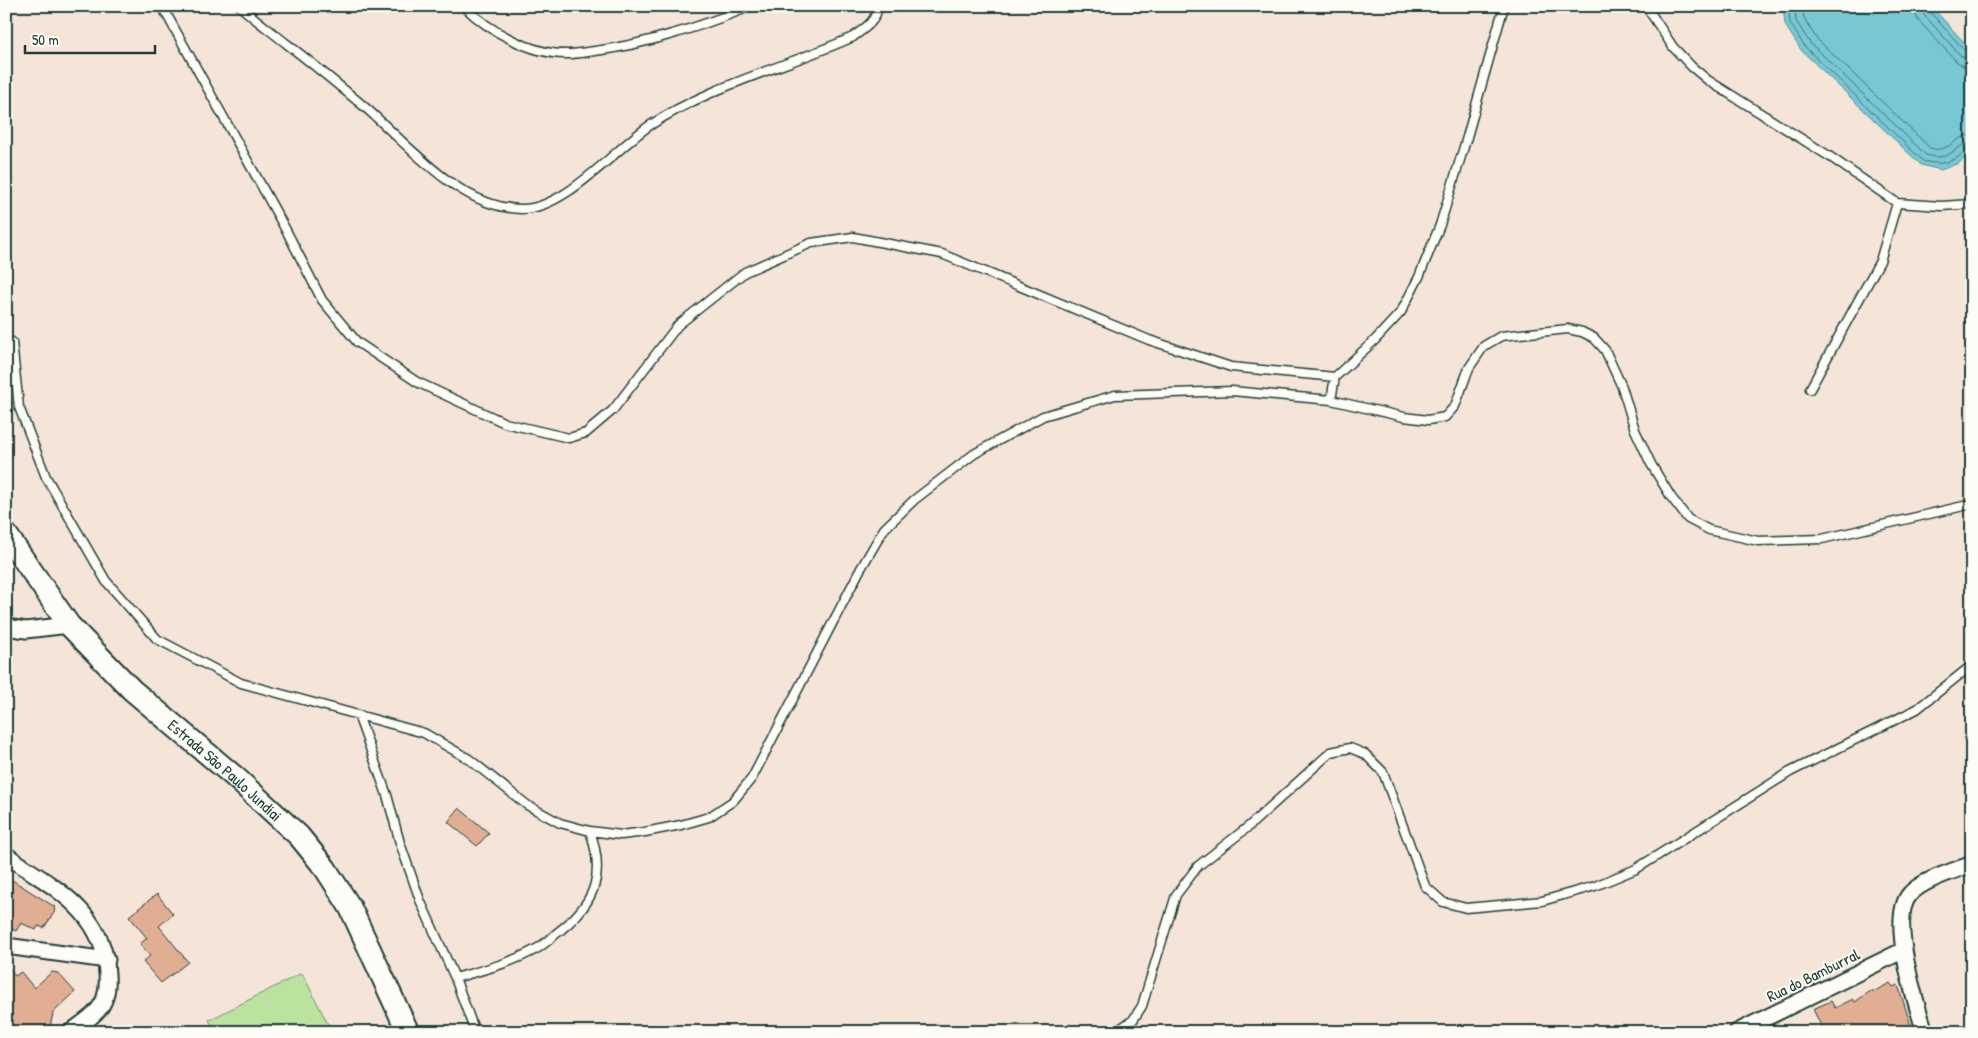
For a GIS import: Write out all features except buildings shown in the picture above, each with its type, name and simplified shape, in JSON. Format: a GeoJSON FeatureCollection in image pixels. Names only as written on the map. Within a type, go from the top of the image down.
{"type":"FeatureCollection","features":[{"type":"Feature","properties":{"kind":"main road","name":"Estrada São Paulo Jundiai"},"geometry":{"type":"LineString","coordinates":[[6,534],[69,625],[132,690],[235,777],[299,836],[325,868],[350,907],[408,1032]]}},
{"type":"Feature","properties":{"kind":"street"},"geometry":{"type":"LineString","coordinates":[[6,627],[26,630],[69,625]]}},
{"type":"Feature","properties":{"kind":"street"},"geometry":{"type":"LineString","coordinates":[[6,855],[76,904],[91,921],[99,937],[107,960],[108,982],[104,1000],[98,1010],[71,1032]]}},
{"type":"Feature","properties":{"kind":"street"},"geometry":{"type":"LineString","coordinates":[[1925,1032],[1911,985],[1904,950],[1902,914],[1905,900],[1910,893],[1922,885],[1972,864]]}},
{"type":"Feature","properties":{"kind":"street"},"geometry":{"type":"LineString","coordinates":[[6,946],[107,960]]}},
{"type":"Feature","properties":{"kind":"street","name":"Rua do Bamburral"},"geometry":{"type":"LineString","coordinates":[[1737,1032],[1904,950]]}},
{"type":"Feature","properties":{"kind":"lane"},"geometry":{"type":"LineString","coordinates":[[162,6],[287,232],[322,300],[357,342],[417,382],[505,424],[569,438],[586,433],[613,410],[678,325],[745,272],[811,243],[853,238],[942,254],[1149,340],[1231,367],[1335,377]]}},
{"type":"Feature","properties":{"kind":"lane"},"geometry":{"type":"LineString","coordinates":[[240,6],[360,104],[432,169],[462,190],[483,201],[521,209],[542,204],[572,189],[625,143],[677,109],[853,37],[872,23],[877,15],[878,6]]}},
{"type":"Feature","properties":{"kind":"lane"},"geometry":{"type":"LineString","coordinates":[[464,6],[473,16],[523,45],[568,54],[617,48],[656,39],[688,30],[752,6]]}},
{"type":"Feature","properties":{"kind":"lane"},"geometry":{"type":"LineString","coordinates":[[1331,400],[1335,377],[1401,312],[1419,277],[1440,225],[1504,6]]}},
{"type":"Feature","properties":{"kind":"lane"},"geometry":{"type":"LineString","coordinates":[[1646,6],[1672,47],[1708,81],[1829,156],[1897,203],[1941,206],[1972,204]]}},
{"type":"Feature","properties":{"kind":"lane"},"geometry":{"type":"LineString","coordinates":[[1810,389],[1880,261],[1897,203]]}},
{"type":"Feature","properties":{"kind":"lane"},"geometry":{"type":"LineString","coordinates":[[12,342],[19,407],[46,477],[106,581],[157,639],[241,683],[424,733],[469,759],[527,805],[560,823],[590,832],[621,835],[681,825],[709,816],[733,801],[752,778],[860,570],[884,530],[914,500],[974,454],[1042,416],[1115,394],[1232,391],[1331,400],[1404,417],[1428,420],[1445,418],[1456,406],[1469,368],[1484,346],[1501,336],[1568,329],[1582,332],[1594,338],[1605,350],[1622,387],[1635,430],[1651,464],[1688,519],[1709,530],[1758,541],[1822,539],[1972,504]]}},
{"type":"Feature","properties":{"kind":"lane"},"geometry":{"type":"LineString","coordinates":[[1115,1032],[1133,1020],[1142,1006],[1176,895],[1198,866],[1248,826],[1331,752],[1350,748],[1365,754],[1383,772],[1426,886],[1443,902],[1466,908],[1542,901],[1595,886],[1636,870],[1790,772],[1917,710],[1972,665]]}},
{"type":"Feature","properties":{"kind":"lane"},"geometry":{"type":"LineString","coordinates":[[358,715],[387,795],[400,843],[420,900],[455,978],[475,1032]]}},
{"type":"Feature","properties":{"kind":"lane"},"geometry":{"type":"LineString","coordinates":[[455,978],[496,966],[538,948],[577,917],[589,901],[596,885],[598,866],[590,832]]}},
{"type":"Feature","properties":{"kind":"green space"},"geometry":{"type":"Polygon","coordinates":[[[302,973],[332,1032],[215,1032],[209,1020],[302,973]]]}},
{"type":"Feature","properties":{"kind":"water"},"geometry":{"type":"Polygon","coordinates":[[[1783,6],[1931,6],[1972,51],[1972,152],[1959,163],[1941,170],[1921,165],[1801,50],[1785,25],[1783,6]]]}}]}
